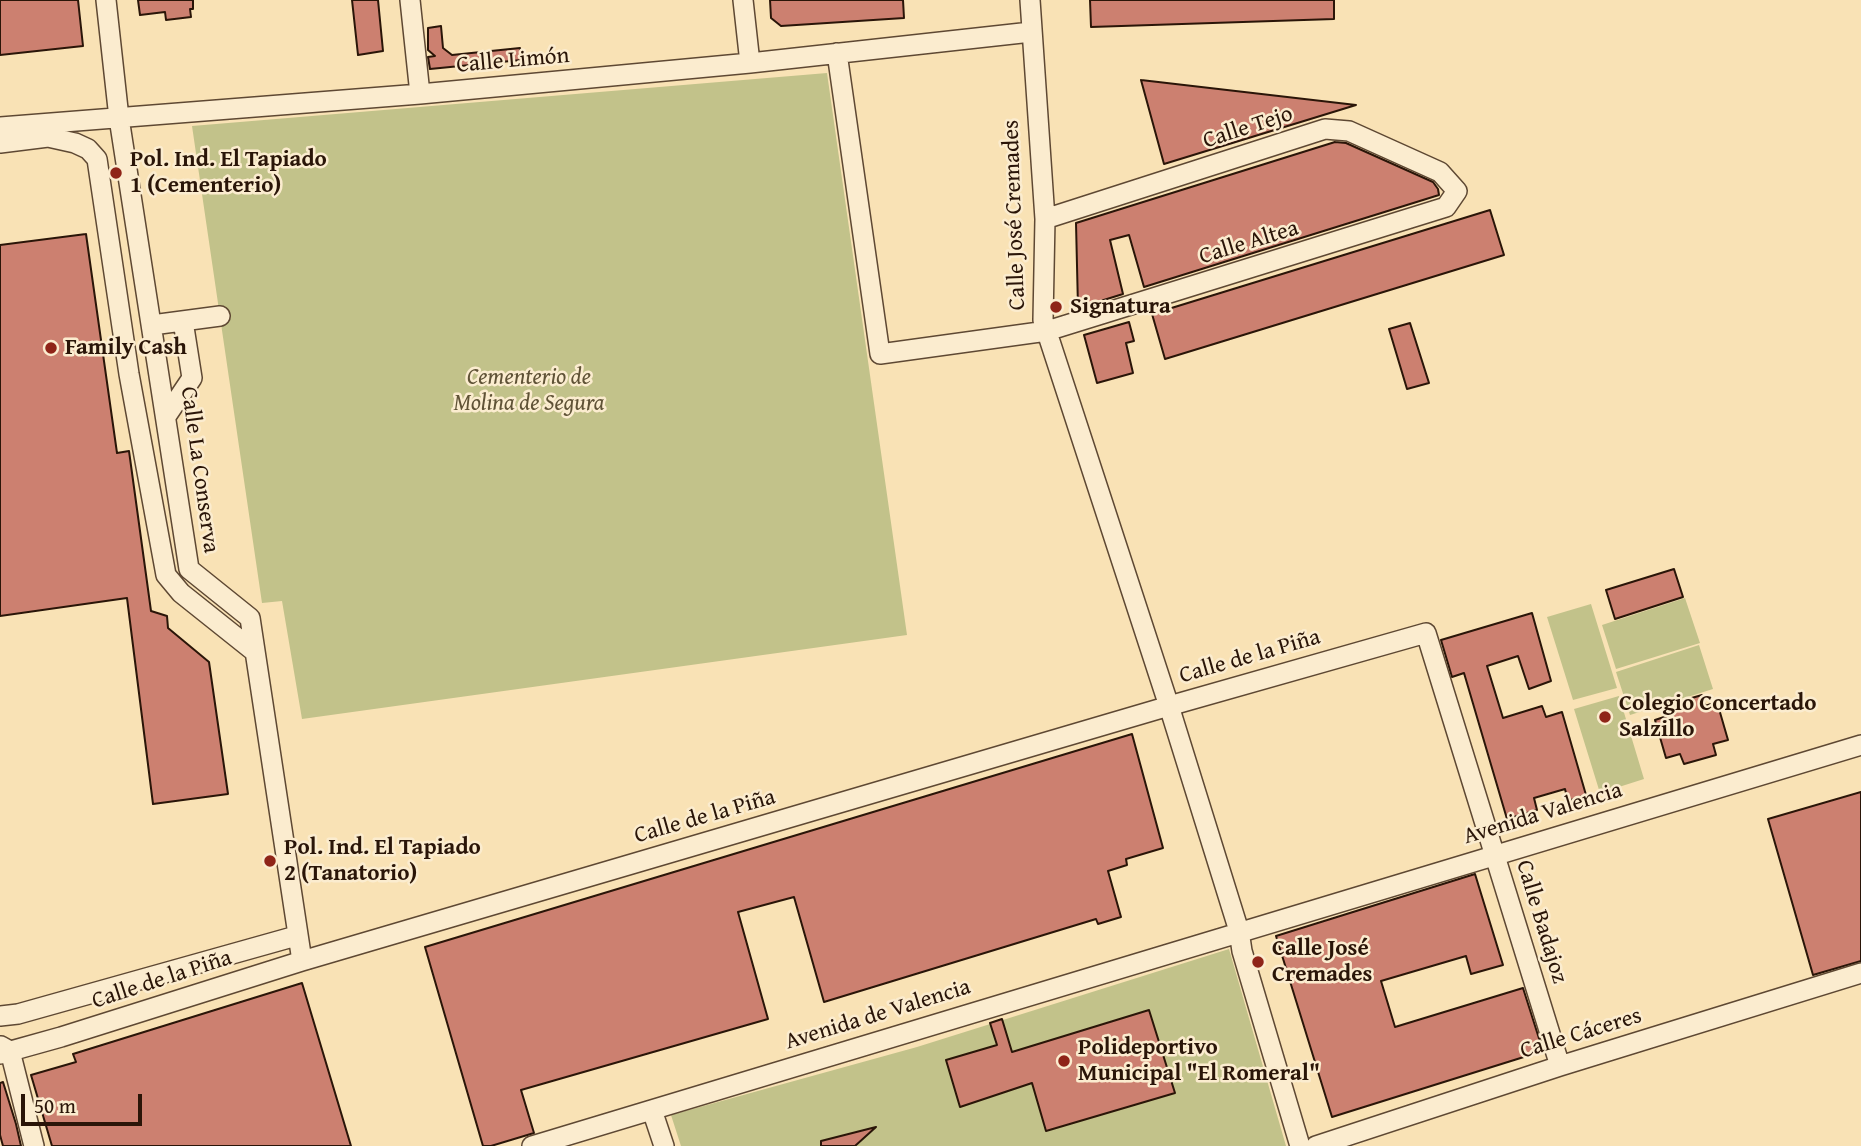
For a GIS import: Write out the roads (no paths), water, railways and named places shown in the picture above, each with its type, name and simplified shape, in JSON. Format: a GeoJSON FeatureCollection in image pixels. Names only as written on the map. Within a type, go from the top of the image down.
{"type":"FeatureCollection","features":[{"type":"Feature","properties":{"kind":"street","name":"Calle La Conserva"},"geometry":{"type":"LineString","coordinates":[[106,0],[119,118],[189,569],[250,618],[296,936],[302,961]]}},
{"type":"Feature","properties":{"kind":"street"},"geometry":{"type":"LineString","coordinates":[[410,0],[420,94]]}},
{"type":"Feature","properties":{"kind":"street"},"geometry":{"type":"LineString","coordinates":[[743,0],[750,63]]}},
{"type":"Feature","properties":{"kind":"street","name":"Calle José Cremades"},"geometry":{"type":"LineString","coordinates":[[1030,0],[1045,219],[1043,320],[1239,931],[1242,951],[1300,1146]]}},
{"type":"Feature","properties":{"kind":"street","name":"Calle Limón"},"geometry":{"type":"LineString","coordinates":[[0,127],[420,94],[750,63],[1031,32]]}},
{"type":"Feature","properties":{"kind":"street","name":"Calle Altea"},"geometry":{"type":"LineString","coordinates":[[837,53],[880,354],[1047,331],[1446,207],[1457,191]]}},
{"type":"Feature","properties":{"kind":"street","name":"Calle Tejo"},"geometry":{"type":"LineString","coordinates":[[1045,219],[1325,130],[1349,131],[1440,172],[1457,191]]}},
{"type":"Feature","properties":{"kind":"street"},"geometry":{"type":"LineString","coordinates":[[0,143],[48,137],[75,143],[88,149],[97,159],[129,374],[166,575],[181,593],[255,652]]}},
{"type":"Feature","properties":{"kind":"street"},"geometry":{"type":"LineString","coordinates":[[152,325],[220,316]]}},
{"type":"Feature","properties":{"kind":"street"},"geometry":{"type":"LineString","coordinates":[[167,415],[192,378],[183,321]]}},
{"type":"Feature","properties":{"kind":"street","name":"Calle de la Piña"},"geometry":{"type":"LineString","coordinates":[[3,1050],[61,1037],[302,961],[1168,705],[1426,632]]}},
{"type":"Feature","properties":{"kind":"street","name":"Calle Badajoz"},"geometry":{"type":"LineString","coordinates":[[1426,632],[1560,1066]]}},
{"type":"Feature","properties":{"kind":"street","name":"Avenida Valencia"},"geometry":{"type":"LineString","coordinates":[[1239,931],[1861,745]]}},
{"type":"Feature","properties":{"kind":"street","name":"Avenida de Valencia"},"geometry":{"type":"LineString","coordinates":[[532,1146],[1239,931]]}},
{"type":"Feature","properties":{"kind":"street"},"geometry":{"type":"LineString","coordinates":[[0,1016],[18,1014],[296,936]]}},
{"type":"Feature","properties":{"kind":"street","name":"Calle Cáceres"},"geometry":{"type":"LineString","coordinates":[[1316,1146],[1560,1066],[1861,973]]}},
{"type":"Feature","properties":{"kind":"street"},"geometry":{"type":"LineString","coordinates":[[3,1050],[34,1146]]}},
{"type":"Feature","properties":{"kind":"street"},"geometry":{"type":"LineString","coordinates":[[652,1110],[664,1146]]}},
{"type":"Feature","properties":{"kind":"place","name":"Pol. Ind. El Tapiado 1 (Cementerio)"},"geometry":{"type":"Point","coordinates":[116,173]}},
{"type":"Feature","properties":{"kind":"place","name":"Signatura"},"geometry":{"type":"Point","coordinates":[1056,307]}},
{"type":"Feature","properties":{"kind":"place","name":"Family Cash"},"geometry":{"type":"Point","coordinates":[51,348]}},
{"type":"Feature","properties":{"kind":"place","name":"Colegio Concertado Salzillo"},"geometry":{"type":"Point","coordinates":[1605,717]}},
{"type":"Feature","properties":{"kind":"place","name":"Pol. Ind. El Tapiado 2 (Tanatorio)"},"geometry":{"type":"Point","coordinates":[270,861]}},
{"type":"Feature","properties":{"kind":"place","name":"Calle José Cremades"},"geometry":{"type":"Point","coordinates":[1258,962]}},
{"type":"Feature","properties":{"kind":"place","name":"Polideportivo Municipal \"El Romeral\""},"geometry":{"type":"Point","coordinates":[1064,1061]}},
{"type":"Feature","properties":{"kind":"park label","name":"Cementerio de Molina de Segura"},"geometry":{"type":"Point","coordinates":[529,391]}}]}
